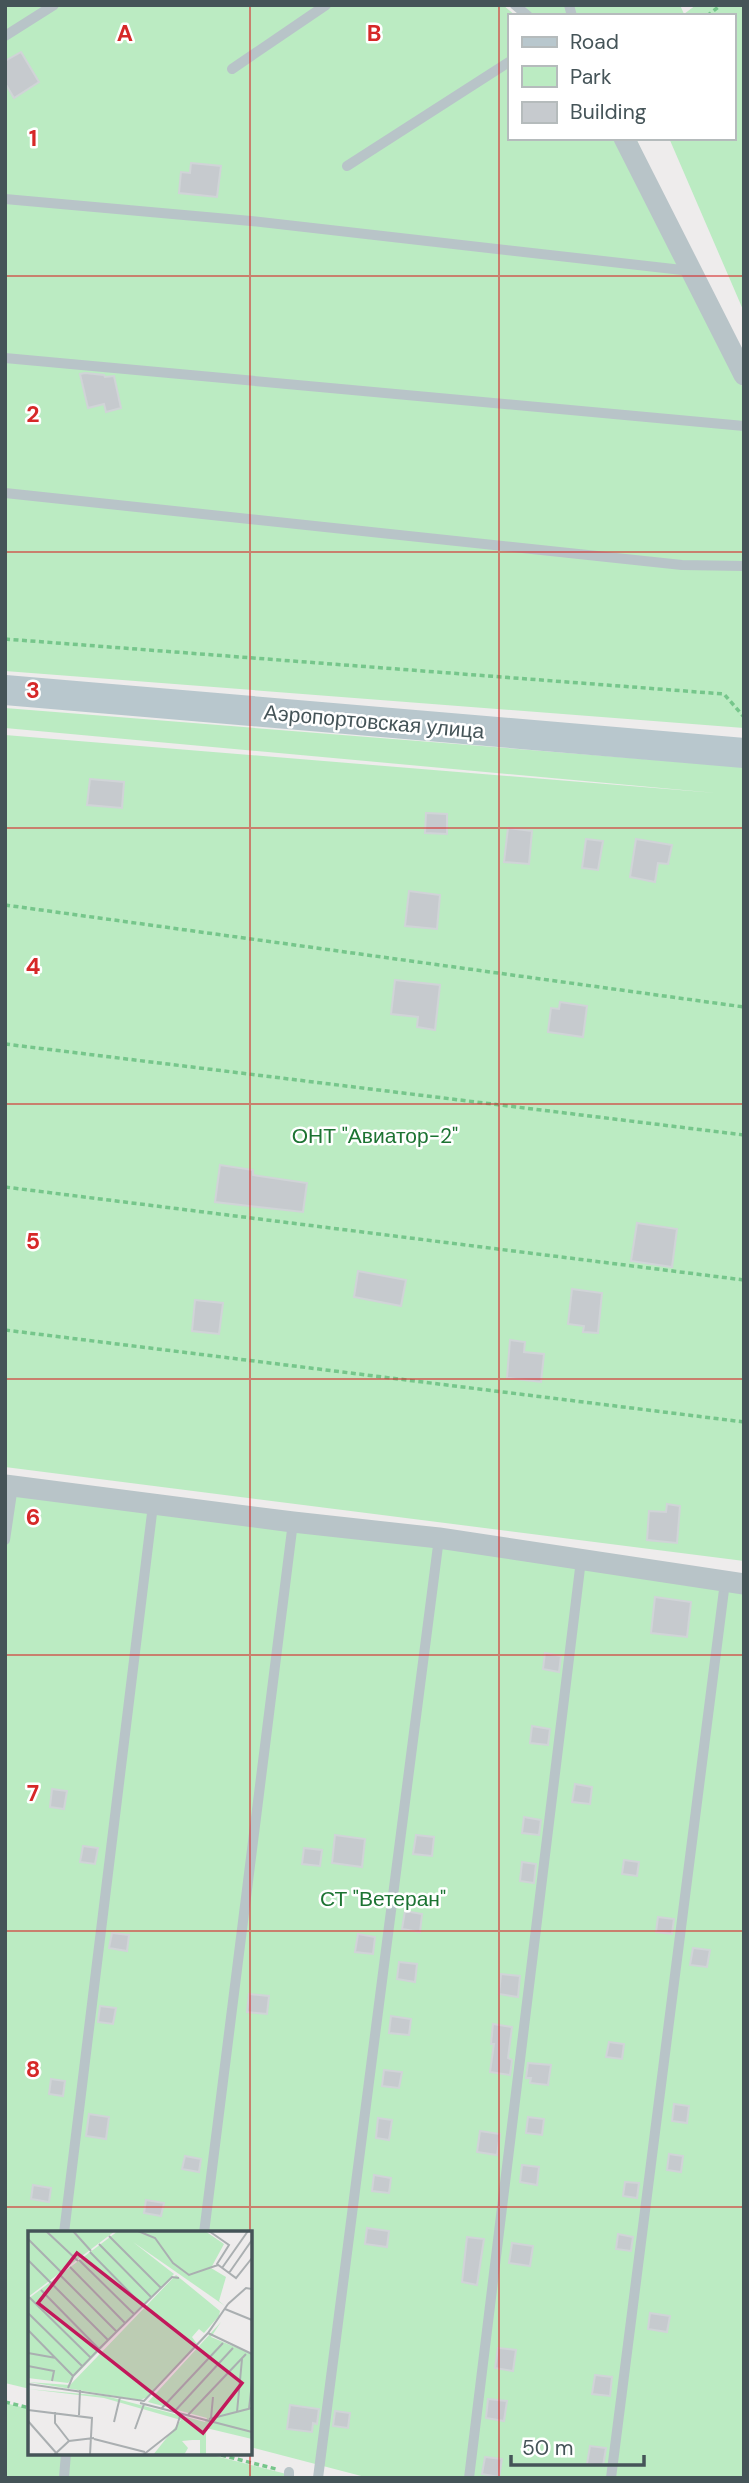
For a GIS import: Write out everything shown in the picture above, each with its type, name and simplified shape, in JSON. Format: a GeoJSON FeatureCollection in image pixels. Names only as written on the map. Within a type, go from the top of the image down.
{"type":"FeatureCollection","features":[{"type":"Feature","properties":{"kind":"street"},"geometry":{"type":"LineString","coordinates":[[625,140],[691,271],[738,348],[744,375]]}},
{"type":"Feature","properties":{"kind":"street","name":"Аэропортовская улица"},"geometry":{"type":"LineString","coordinates":[[5,690],[744,753]]}},
{"type":"Feature","properties":{"kind":"street"},"geometry":{"type":"LineString","coordinates":[[9,1485],[153,1505],[439,1538],[734,1583]]}},
{"type":"Feature","properties":{"kind":"lane"},"geometry":{"type":"LineString","coordinates":[[5,36],[54,5]]}},
{"type":"Feature","properties":{"kind":"lane"},"geometry":{"type":"LineString","coordinates":[[232,69],[326,5]]}},
{"type":"Feature","properties":{"kind":"lane"},"geometry":{"type":"LineString","coordinates":[[347,166],[508,63]]}},
{"type":"Feature","properties":{"kind":"lane"},"geometry":{"type":"LineString","coordinates":[[5,199],[251,221],[691,271]]}},
{"type":"Feature","properties":{"kind":"lane"},"geometry":{"type":"LineString","coordinates":[[5,358],[744,426]]}},
{"type":"Feature","properties":{"kind":"lane"},"geometry":{"type":"LineString","coordinates":[[5,493],[682,565],[744,566]]}},
{"type":"Feature","properties":{"kind":"lane"},"geometry":{"type":"LineString","coordinates":[[5,1540],[9,1485]]}},
{"type":"Feature","properties":{"kind":"lane"},"geometry":{"type":"LineString","coordinates":[[64,2231],[153,1505]]}},
{"type":"Feature","properties":{"kind":"lane"},"geometry":{"type":"LineString","coordinates":[[204,2231],[293,1522]]}},
{"type":"Feature","properties":{"kind":"lane"},"geometry":{"type":"LineString","coordinates":[[318,2478],[439,1538]]}},
{"type":"Feature","properties":{"kind":"lane"},"geometry":{"type":"LineString","coordinates":[[469,2478],[581,1560]]}},
{"type":"Feature","properties":{"kind":"lane"},"geometry":{"type":"LineString","coordinates":[[611,2478],[734,1583]]}},
{"type":"Feature","properties":{"kind":"lane"},"geometry":{"type":"LineString","coordinates":[[64,2478],[66,2455]]}},
{"type":"Feature","properties":{"kind":"path"},"geometry":{"type":"LineString","coordinates":[[5,639],[724,694],[744,717]]}},
{"type":"Feature","properties":{"kind":"path"},"geometry":{"type":"LineString","coordinates":[[5,905],[744,1007]]}},
{"type":"Feature","properties":{"kind":"path"},"geometry":{"type":"LineString","coordinates":[[5,1044],[744,1135]]}},
{"type":"Feature","properties":{"kind":"path"},"geometry":{"type":"LineString","coordinates":[[5,1187],[744,1280]]}},
{"type":"Feature","properties":{"kind":"path"},"geometry":{"type":"LineString","coordinates":[[5,1330],[744,1422]]}},
{"type":"Feature","properties":{"kind":"path"},"geometry":{"type":"LineString","coordinates":[[5,2402],[28,2408]]}},
{"type":"Feature","properties":{"kind":"path"},"geometry":{"type":"LineString","coordinates":[[220,2455],[289,2475]]}},
{"type":"Feature","properties":{"kind":"green space"},"geometry":{"type":"Polygon","coordinates":[[[5,5],[503,5],[514,14],[508,14],[508,140],[637,140],[744,391],[744,728],[5,671],[5,5]]]}},
{"type":"Feature","properties":{"kind":"green space"},"geometry":{"type":"Polygon","coordinates":[[[523,5],[680,5],[684,14],[531,14],[523,5]]]}},
{"type":"Feature","properties":{"kind":"green space"},"geometry":{"type":"Polygon","coordinates":[[[696,5],[744,5],[744,312],[670,140],[735,140],[735,14],[684,14],[696,5]]]}},
{"type":"Feature","properties":{"kind":"green space","name":"ОНТ \"Авиатор-2\""},"geometry":{"type":"Polygon","coordinates":[[[5,708],[744,767],[744,1561],[5,1467],[5,735],[716,793],[5,728],[5,708]]]}},
{"type":"Feature","properties":{"kind":"green space","name":"СТ \"Ветеран\""},"geometry":{"type":"Polygon","coordinates":[[[5,1488],[744,1582],[744,2478],[369,2478],[252,2448],[252,2231],[28,2231],[28,2389],[5,2383],[5,1488]]]}},
{"type":"Feature","properties":{"kind":"green space"},"geometry":{"type":"Polygon","coordinates":[[[5,2403],[28,2409],[28,2455],[212,2455],[302,2478],[5,2478],[5,2403]]]}},
{"type":"Feature","properties":{"kind":"building"},"geometry":{"type":"Polygon","coordinates":[[[21,52],[39,82],[14,98],[5,83],[5,61],[21,52]]]}},
{"type":"Feature","properties":{"kind":"building"},"geometry":{"type":"Polygon","coordinates":[[[191,163],[221,166],[217,197],[179,193],[181,172],[190,173],[191,163]]]}},
{"type":"Feature","properties":{"kind":"building"},"geometry":{"type":"Polygon","coordinates":[[[80,374],[114,376],[121,408],[106,412],[104,404],[88,408],[80,374]]]}},
{"type":"Feature","properties":{"kind":"building"},"geometry":{"type":"Polygon","coordinates":[[[90,779],[124,782],[122,808],[87,805],[90,779]]]}},
{"type":"Feature","properties":{"kind":"building"},"geometry":{"type":"Polygon","coordinates":[[[426,813],[447,814],[447,834],[425,833],[426,813]]]}},
{"type":"Feature","properties":{"kind":"building"},"geometry":{"type":"Polygon","coordinates":[[[508,828],[532,831],[529,864],[504,862],[508,828]]]}},
{"type":"Feature","properties":{"kind":"building"},"geometry":{"type":"Polygon","coordinates":[[[586,839],[603,841],[598,870],[582,868],[586,839]]]}},
{"type":"Feature","properties":{"kind":"building"},"geometry":{"type":"Polygon","coordinates":[[[636,839],[672,845],[668,864],[658,863],[655,882],[630,877],[636,839]]]}},
{"type":"Feature","properties":{"kind":"building"},"geometry":{"type":"Polygon","coordinates":[[[409,891],[440,895],[437,929],[405,926],[409,891]]]}},
{"type":"Feature","properties":{"kind":"building"},"geometry":{"type":"Polygon","coordinates":[[[395,980],[440,985],[435,1030],[417,1027],[418,1017],[391,1014],[395,980]]]}},
{"type":"Feature","properties":{"kind":"building"},"geometry":{"type":"Polygon","coordinates":[[[560,1002],[587,1006],[583,1037],[548,1032],[551,1008],[559,1009],[560,1002]]]}},
{"type":"Feature","properties":{"kind":"building"},"geometry":{"type":"Polygon","coordinates":[[[220,1165],[253,1170],[253,1175],[307,1183],[303,1212],[215,1202],[220,1165]]]}},
{"type":"Feature","properties":{"kind":"building"},"geometry":{"type":"Polygon","coordinates":[[[637,1223],[677,1229],[672,1267],[631,1261],[637,1223]]]}},
{"type":"Feature","properties":{"kind":"building"},"geometry":{"type":"Polygon","coordinates":[[[358,1271],[406,1280],[401,1306],[354,1297],[358,1271]]]}},
{"type":"Feature","properties":{"kind":"building"},"geometry":{"type":"Polygon","coordinates":[[[572,1289],[602,1293],[598,1333],[583,1332],[584,1326],[568,1324],[572,1289]]]}},
{"type":"Feature","properties":{"kind":"building"},"geometry":{"type":"Polygon","coordinates":[[[195,1300],[223,1303],[219,1334],[192,1331],[195,1300]]]}},
{"type":"Feature","properties":{"kind":"building"},"geometry":{"type":"Polygon","coordinates":[[[510,1340],[525,1342],[524,1352],[544,1354],[541,1382],[507,1378],[510,1340]]]}},
{"type":"Feature","properties":{"kind":"building"},"geometry":{"type":"Polygon","coordinates":[[[667,1504],[680,1506],[677,1543],[647,1540],[649,1511],[666,1512],[667,1504]]]}},
{"type":"Feature","properties":{"kind":"building"},"geometry":{"type":"Polygon","coordinates":[[[655,1597],[691,1602],[687,1637],[651,1633],[655,1597]]]}},
{"type":"Feature","properties":{"kind":"building"},"geometry":{"type":"Polygon","coordinates":[[[545,1653],[561,1656],[559,1672],[543,1669],[545,1653]]]}},
{"type":"Feature","properties":{"kind":"building"},"geometry":{"type":"Polygon","coordinates":[[[532,1726],[550,1729],[548,1745],[530,1743],[532,1726]]]}},
{"type":"Feature","properties":{"kind":"building"},"geometry":{"type":"Polygon","coordinates":[[[575,1784],[592,1787],[590,1804],[572,1802],[575,1784]]]}},
{"type":"Feature","properties":{"kind":"building"},"geometry":{"type":"Polygon","coordinates":[[[52,1789],[67,1791],[64,1809],[50,1807],[52,1789]]]}},
{"type":"Feature","properties":{"kind":"building"},"geometry":{"type":"Polygon","coordinates":[[[524,1817],[541,1820],[539,1835],[522,1833],[524,1817]]]}},
{"type":"Feature","properties":{"kind":"building"},"geometry":{"type":"Polygon","coordinates":[[[335,1835],[365,1839],[362,1867],[332,1863],[335,1835]]]}},
{"type":"Feature","properties":{"kind":"building"},"geometry":{"type":"Polygon","coordinates":[[[416,1835],[434,1837],[432,1856],[413,1854],[416,1835]]]}},
{"type":"Feature","properties":{"kind":"building"},"geometry":{"type":"Polygon","coordinates":[[[83,1846],[98,1848],[95,1864],[80,1862],[83,1846]]]}},
{"type":"Feature","properties":{"kind":"building"},"geometry":{"type":"Polygon","coordinates":[[[304,1848],[322,1850],[320,1866],[302,1864],[304,1848]]]}},
{"type":"Feature","properties":{"kind":"building"},"geometry":{"type":"Polygon","coordinates":[[[624,1860],[639,1862],[637,1876],[622,1874],[624,1860]]]}},
{"type":"Feature","properties":{"kind":"building"},"geometry":{"type":"Polygon","coordinates":[[[522,1862],[536,1864],[534,1883],[520,1881],[522,1862]]]}},
{"type":"Feature","properties":{"kind":"building"},"geometry":{"type":"Polygon","coordinates":[[[405,1911],[422,1914],[420,1932],[402,1929],[405,1911]]]}},
{"type":"Feature","properties":{"kind":"building"},"geometry":{"type":"Polygon","coordinates":[[[658,1917],[674,1919],[672,1934],[656,1932],[658,1917]]]}},
{"type":"Feature","properties":{"kind":"building"},"geometry":{"type":"Polygon","coordinates":[[[112,1933],[129,1935],[127,1951],[109,1948],[112,1933]]]}},
{"type":"Feature","properties":{"kind":"building"},"geometry":{"type":"Polygon","coordinates":[[[358,1934],[375,1937],[373,1954],[355,1952],[358,1934]]]}},
{"type":"Feature","properties":{"kind":"building"},"geometry":{"type":"Polygon","coordinates":[[[693,1948],[710,1950],[707,1967],[690,1965],[693,1948]]]}},
{"type":"Feature","properties":{"kind":"building"},"geometry":{"type":"Polygon","coordinates":[[[399,1962],[417,1964],[415,1982],[397,1979],[399,1962]]]}},
{"type":"Feature","properties":{"kind":"building"},"geometry":{"type":"Polygon","coordinates":[[[501,1974],[520,1976],[518,1997],[499,1994],[501,1974]]]}},
{"type":"Feature","properties":{"kind":"building"},"geometry":{"type":"Polygon","coordinates":[[[249,1994],[269,1996],[267,2014],[247,2012],[249,1994]]]}},
{"type":"Feature","properties":{"kind":"building"},"geometry":{"type":"Polygon","coordinates":[[[100,2006],[116,2008],[113,2024],[98,2022],[100,2006]]]}},
{"type":"Feature","properties":{"kind":"building"},"geometry":{"type":"Polygon","coordinates":[[[391,2016],[411,2019],[409,2035],[389,2033],[391,2016]]]}},
{"type":"Feature","properties":{"kind":"building"},"geometry":{"type":"Polygon","coordinates":[[[493,2024],[512,2027],[508,2058],[512,2060],[510,2075],[490,2072],[494,2044],[491,2044],[493,2024]]]}},
{"type":"Feature","properties":{"kind":"building"},"geometry":{"type":"Polygon","coordinates":[[[609,2042],[624,2044],[622,2059],[606,2057],[609,2042]]]}},
{"type":"Feature","properties":{"kind":"building"},"geometry":{"type":"Polygon","coordinates":[[[528,2063],[551,2065],[548,2085],[530,2083],[531,2078],[526,2078],[528,2063]]]}},
{"type":"Feature","properties":{"kind":"building"},"geometry":{"type":"Polygon","coordinates":[[[384,2070],[402,2072],[399,2088],[382,2086],[384,2070]]]}},
{"type":"Feature","properties":{"kind":"building"},"geometry":{"type":"Polygon","coordinates":[[[51,2079],[65,2081],[63,2096],[49,2094],[51,2079]]]}},
{"type":"Feature","properties":{"kind":"building"},"geometry":{"type":"Polygon","coordinates":[[[674,2104],[689,2106],[687,2123],[672,2121],[674,2104]]]}},
{"type":"Feature","properties":{"kind":"building"},"geometry":{"type":"Polygon","coordinates":[[[89,2114],[109,2117],[106,2139],[86,2136],[89,2114]]]}},
{"type":"Feature","properties":{"kind":"building"},"geometry":{"type":"Polygon","coordinates":[[[528,2117],[544,2119],[542,2135],[526,2133],[528,2117]]]}},
{"type":"Feature","properties":{"kind":"building"},"geometry":{"type":"Polygon","coordinates":[[[378,2118],[392,2120],[389,2140],[376,2138],[378,2118]]]}},
{"type":"Feature","properties":{"kind":"building"},"geometry":{"type":"Polygon","coordinates":[[[480,2131],[500,2134],[497,2155],[477,2152],[480,2131]]]}},
{"type":"Feature","properties":{"kind":"building"},"geometry":{"type":"Polygon","coordinates":[[[669,2154],[683,2156],[681,2172],[667,2170],[669,2154]]]}},
{"type":"Feature","properties":{"kind":"building"},"geometry":{"type":"Polygon","coordinates":[[[185,2156],[201,2159],[199,2172],[182,2169],[185,2156]]]}},
{"type":"Feature","properties":{"kind":"building"},"geometry":{"type":"Polygon","coordinates":[[[522,2165],[539,2167],[537,2185],[520,2182],[522,2165]]]}},
{"type":"Feature","properties":{"kind":"building"},"geometry":{"type":"Polygon","coordinates":[[[374,2175],[391,2178],[389,2193],[372,2191],[374,2175]]]}},
{"type":"Feature","properties":{"kind":"building"},"geometry":{"type":"Polygon","coordinates":[[[625,2182],[639,2183],[637,2198],[623,2196],[625,2182]]]}},
{"type":"Feature","properties":{"kind":"building"},"geometry":{"type":"Polygon","coordinates":[[[33,2185],[51,2188],[49,2202],[31,2199],[33,2185]]]}},
{"type":"Feature","properties":{"kind":"building"},"geometry":{"type":"Polygon","coordinates":[[[146,2200],[164,2203],[161,2216],[144,2213],[146,2200]]]}},
{"type":"Feature","properties":{"kind":"building"},"geometry":{"type":"Polygon","coordinates":[[[367,2228],[389,2231],[387,2247],[365,2244],[367,2228]]]}},
{"type":"Feature","properties":{"kind":"building"},"geometry":{"type":"Polygon","coordinates":[[[618,2234],[633,2237],[631,2251],[616,2249],[618,2234]]]}},
{"type":"Feature","properties":{"kind":"building"},"geometry":{"type":"Polygon","coordinates":[[[467,2237],[484,2239],[477,2285],[462,2282],[467,2237]]]}},
{"type":"Feature","properties":{"kind":"building"},"geometry":{"type":"Polygon","coordinates":[[[512,2243],[533,2246],[530,2266],[509,2263],[512,2243]]]}},
{"type":"Feature","properties":{"kind":"building"},"geometry":{"type":"Polygon","coordinates":[[[650,2313],[670,2316],[667,2332],[648,2329],[650,2313]]]}},
{"type":"Feature","properties":{"kind":"building"},"geometry":{"type":"Polygon","coordinates":[[[498,2348],[516,2350],[513,2371],[495,2368],[498,2348]]]}},
{"type":"Feature","properties":{"kind":"building"},"geometry":{"type":"Polygon","coordinates":[[[595,2375],[612,2377],[610,2396],[592,2394],[595,2375]]]}},
{"type":"Feature","properties":{"kind":"building"},"geometry":{"type":"Polygon","coordinates":[[[488,2399],[507,2401],[504,2421],[486,2418],[488,2399]]]}},
{"type":"Feature","properties":{"kind":"building"},"geometry":{"type":"Polygon","coordinates":[[[290,2405],[319,2409],[317,2424],[313,2423],[312,2432],[287,2429],[290,2405]]]}},
{"type":"Feature","properties":{"kind":"building"},"geometry":{"type":"Polygon","coordinates":[[[335,2411],[350,2413],[348,2428],[333,2426],[335,2411]]]}},
{"type":"Feature","properties":{"kind":"building"},"geometry":{"type":"Polygon","coordinates":[[[590,2446],[606,2448],[603,2466],[587,2464],[590,2446]]]}},
{"type":"Feature","properties":{"kind":"building"},"geometry":{"type":"Polygon","coordinates":[[[485,2457],[502,2459],[499,2477],[482,2474],[485,2457]]]}}]}
